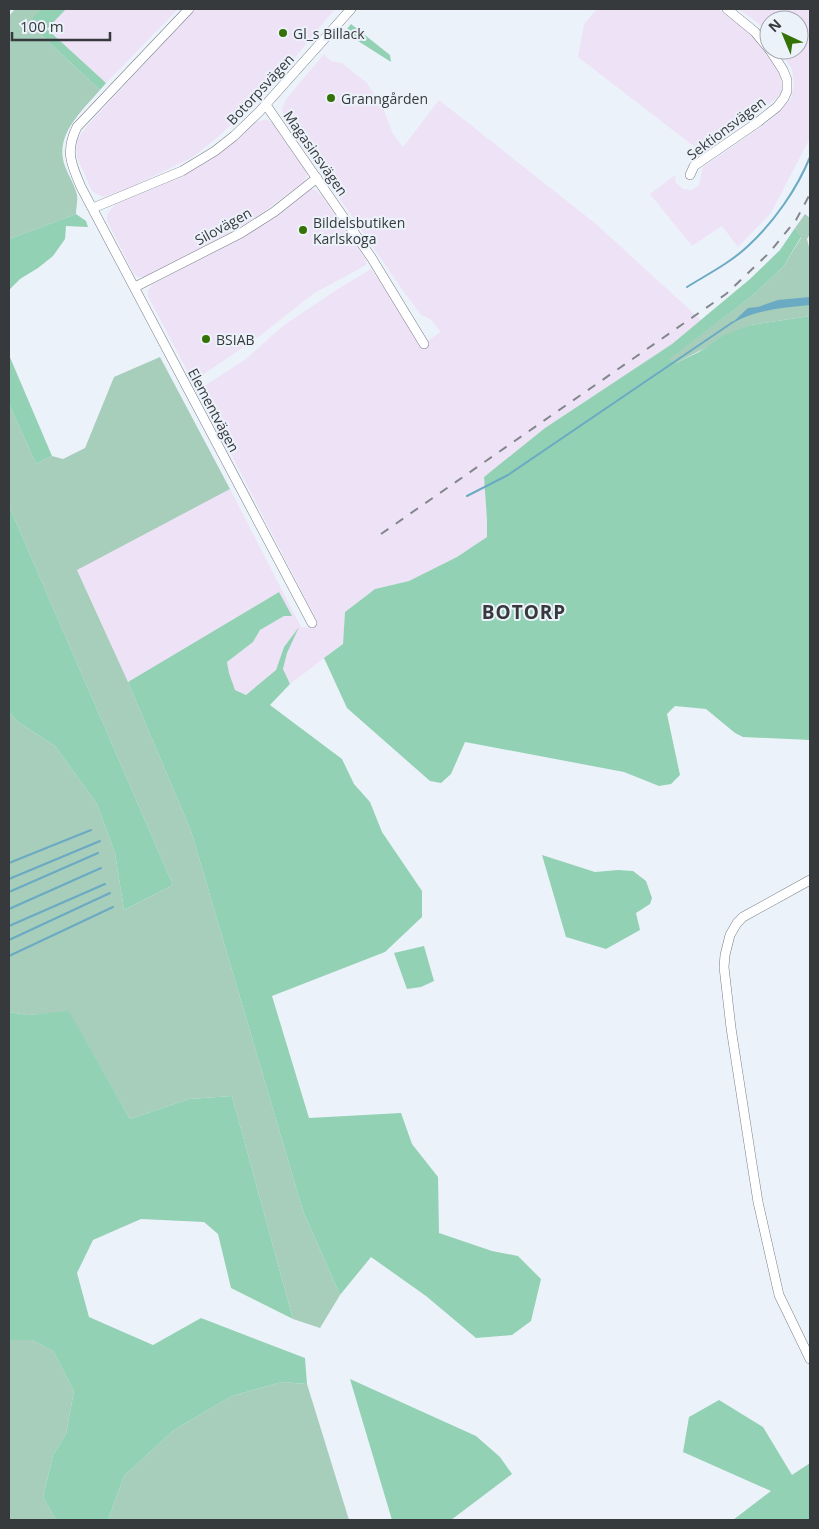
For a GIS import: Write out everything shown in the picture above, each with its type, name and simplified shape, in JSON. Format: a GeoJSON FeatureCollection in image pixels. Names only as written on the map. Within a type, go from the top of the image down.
{"type":"FeatureCollection","features":[{"type":"Feature","properties":{"kind":"street","name":"Elementvägen"},"geometry":{"type":"LineString","coordinates":[[189,9],[77,127],[70,145],[72,167],[210,433],[312,623]]}},
{"type":"Feature","properties":{"kind":"street","name":"Botorpsvägen"},"geometry":{"type":"LineString","coordinates":[[93,208],[162,180],[201,160],[234,136],[266,105],[351,9]]}},
{"type":"Feature","properties":{"kind":"street","name":"Sektionsvägen"},"geometry":{"type":"LineString","coordinates":[[727,9],[759,38]]}},
{"type":"Feature","properties":{"kind":"street","name":"Sektionsvägen"},"geometry":{"type":"LineString","coordinates":[[690,175],[694,166],[758,122],[777,107],[784,98],[786,80],[783,70],[776,60]]}},
{"type":"Feature","properties":{"kind":"street","name":"Magasinsvägen"},"geometry":{"type":"LineString","coordinates":[[266,105],[371,257],[424,344]]}},
{"type":"Feature","properties":{"kind":"street","name":"Silovägen"},"geometry":{"type":"LineString","coordinates":[[135,288],[241,233],[274,212],[317,178]]}},
{"type":"Feature","properties":{"kind":"street"},"geometry":{"type":"LineString","coordinates":[[810,880],[743,917],[737,923],[730,935],[724,967],[731,1028],[752,1164],[779,1295],[810,1359]]}},
{"type":"Feature","properties":{"kind":"shaded area"},"geometry":{"type":"Polygon","coordinates":[[[66,9],[178,9],[106,83],[47,29],[66,9]]]}},
{"type":"Feature","properties":{"kind":"shaded area"},"geometry":{"type":"Polygon","coordinates":[[[195,9],[334,10],[293,60],[250,107],[193,157],[127,189],[104,197],[96,194],[92,191],[77,157],[76,141],[87,126],[195,9]]]}},
{"type":"Feature","properties":{"kind":"shaded area"},"geometry":{"type":"Polygon","coordinates":[[[597,9],[718,9],[746,30],[759,43],[759,60],[771,60],[778,70],[782,90],[778,97],[769,104],[700,151],[578,57],[584,24],[597,9]]]}},
{"type":"Feature","properties":{"kind":"shaded area"},"geometry":{"type":"Polygon","coordinates":[[[739,9],[809,9],[810,138],[771,213],[738,247],[722,226],[692,246],[650,194],[675,175],[676,183],[683,189],[692,190],[699,185],[703,167],[771,120],[791,99],[794,83],[792,69],[786,60],[809,60],[809,10],[759,10],[759,24],[739,9]]]}},
{"type":"Feature","properties":{"kind":"shaded area"},"geometry":{"type":"Polygon","coordinates":[[[324,54],[331,61],[342,63],[367,83],[383,108],[393,134],[403,147],[439,100],[596,224],[701,320],[672,344],[545,428],[484,477],[487,537],[457,557],[409,581],[375,589],[345,612],[343,644],[290,684],[283,669],[287,653],[297,630],[284,647],[276,670],[246,695],[235,690],[227,662],[253,642],[260,630],[284,616],[279,592],[128,682],[77,569],[230,489],[301,627],[312,628],[317,621],[198,390],[246,359],[284,325],[371,269],[395,303],[419,346],[441,332],[430,319],[421,315],[404,292],[284,118],[282,109],[286,99],[324,54]]]}},
{"type":"Feature","properties":{"kind":"shaded area"},"geometry":{"type":"Polygon","coordinates":[[[267,119],[273,124],[305,170],[307,175],[305,181],[254,219],[192,254],[145,277],[138,277],[134,274],[107,221],[107,215],[111,209],[116,204],[167,183],[198,167],[220,153],[256,122],[267,119]]]}},
{"type":"Feature","properties":{"kind":"shaded area"},"geometry":{"type":"Polygon","coordinates":[[[311,189],[316,190],[323,197],[367,261],[366,265],[313,294],[261,335],[198,378],[191,378],[148,296],[148,290],[152,285],[255,230],[311,189]]]}},
{"type":"Feature","properties":{"kind":"green space"},"geometry":{"type":"Polygon","coordinates":[[[15,9],[41,9],[29,24],[100,90],[68,130],[62,149],[64,163],[77,195],[76,214],[9,239],[9,16],[15,9]]]}},
{"type":"Feature","properties":{"kind":"green space"},"geometry":{"type":"Polygon","coordinates":[[[41,9],[66,9],[47,29],[106,83],[100,90],[28,23],[41,9]]]}},
{"type":"Feature","properties":{"kind":"green space"},"geometry":{"type":"Polygon","coordinates":[[[351,24],[390,55],[391,62],[358,41],[347,29],[351,24]]]}},
{"type":"Feature","properties":{"kind":"green space"},"geometry":{"type":"Polygon","coordinates":[[[76,214],[86,221],[88,227],[66,226],[65,239],[53,256],[20,279],[9,290],[9,239],[76,214]]]}},
{"type":"Feature","properties":{"kind":"green space"},"geometry":{"type":"Polygon","coordinates":[[[805,214],[810,218],[810,234],[807,239],[810,251],[810,316],[750,325],[676,363],[668,359],[752,296],[783,267],[801,238],[795,228],[805,214]]]}},
{"type":"Feature","properties":{"kind":"green space"},"geometry":{"type":"Polygon","coordinates":[[[795,228],[801,237],[783,267],[752,296],[669,359],[676,363],[699,352],[723,336],[750,325],[810,316],[810,740],[743,737],[735,733],[706,709],[675,706],[667,714],[680,775],[671,784],[659,786],[624,772],[465,742],[451,774],[441,783],[430,781],[347,708],[324,658],[343,644],[345,612],[375,589],[409,581],[457,557],[487,537],[484,477],[545,428],[672,344],[750,279],[780,250],[795,228]]]}},
{"type":"Feature","properties":{"kind":"green space"},"geometry":{"type":"Polygon","coordinates":[[[9,355],[52,456],[36,464],[9,404],[9,355]]]}},
{"type":"Feature","properties":{"kind":"green space"},"geometry":{"type":"Polygon","coordinates":[[[160,357],[230,489],[77,570],[128,682],[191,831],[303,1211],[340,1295],[320,1328],[293,1319],[232,1096],[189,1099],[130,1119],[69,1012],[28,1015],[9,1012],[9,712],[18,722],[55,746],[97,804],[115,853],[124,910],[173,885],[9,506],[9,404],[36,464],[52,456],[63,459],[85,448],[114,377],[160,357]]]}},
{"type":"Feature","properties":{"kind":"green space"},"geometry":{"type":"Polygon","coordinates":[[[9,506],[173,885],[124,910],[115,853],[97,804],[55,746],[18,722],[9,712],[9,506]]]}},
{"type":"Feature","properties":{"kind":"green space"},"geometry":{"type":"Polygon","coordinates":[[[279,592],[292,616],[284,616],[260,630],[253,642],[227,662],[235,690],[246,695],[276,670],[284,647],[299,627],[287,653],[283,669],[290,684],[270,705],[342,759],[354,784],[370,802],[382,832],[422,891],[422,917],[385,952],[272,996],[309,1118],[401,1113],[412,1144],[438,1177],[439,1233],[492,1251],[518,1256],[541,1279],[531,1321],[512,1335],[476,1338],[426,1296],[371,1257],[340,1295],[303,1211],[191,831],[128,682],[279,592]]]}},
{"type":"Feature","properties":{"kind":"green space"},"geometry":{"type":"Polygon","coordinates":[[[542,855],[595,872],[633,871],[646,881],[652,898],[650,904],[636,913],[640,930],[606,949],[566,937],[542,855]]]}},
{"type":"Feature","properties":{"kind":"green space"},"geometry":{"type":"Polygon","coordinates":[[[424,946],[434,981],[421,987],[407,989],[394,953],[424,946]]]}},
{"type":"Feature","properties":{"kind":"green space"},"geometry":{"type":"Polygon","coordinates":[[[69,1011],[130,1119],[189,1099],[232,1096],[293,1319],[231,1288],[218,1234],[204,1222],[141,1219],[93,1240],[77,1273],[89,1317],[153,1345],[201,1318],[305,1358],[307,1384],[282,1382],[232,1396],[174,1430],[124,1476],[108,1520],[56,1520],[43,1497],[53,1455],[66,1434],[74,1391],[53,1351],[32,1340],[9,1340],[9,1012],[28,1015],[69,1011]]]}},
{"type":"Feature","properties":{"kind":"green space"},"geometry":{"type":"Polygon","coordinates":[[[9,1340],[32,1340],[53,1351],[74,1391],[66,1434],[53,1455],[43,1497],[56,1520],[9,1520],[9,1340]]]}},
{"type":"Feature","properties":{"kind":"green space"},"geometry":{"type":"Polygon","coordinates":[[[350,1379],[476,1436],[500,1457],[512,1474],[451,1520],[392,1520],[350,1379]]]}},
{"type":"Feature","properties":{"kind":"green space"},"geometry":{"type":"Polygon","coordinates":[[[282,1382],[307,1384],[349,1520],[108,1520],[124,1476],[174,1430],[232,1396],[282,1382]]]}},
{"type":"Feature","properties":{"kind":"green space"},"geometry":{"type":"Polygon","coordinates":[[[719,1400],[763,1427],[792,1475],[810,1463],[810,1520],[733,1520],[771,1491],[683,1452],[689,1417],[719,1400]]]}},
{"type":"Feature","properties":{"kind":"water"},"geometry":{"type":"Polygon","coordinates":[[[810,297],[810,305],[761,312],[733,323],[748,308],[758,307],[778,300],[810,297]]]}},
{"type":"Feature","properties":{"kind":"waterway"},"geometry":{"type":"LineString","coordinates":[[687,287],[734,258],[758,237],[792,193],[810,157]]}},
{"type":"Feature","properties":{"kind":"waterway"},"geometry":{"type":"LineString","coordinates":[[467,496],[508,475],[733,322]]}},
{"type":"Feature","properties":{"kind":"waterway"},"geometry":{"type":"LineString","coordinates":[[9,863],[91,830]]}},
{"type":"Feature","properties":{"kind":"waterway"},"geometry":{"type":"LineString","coordinates":[[9,879],[100,841]]}},
{"type":"Feature","properties":{"kind":"waterway"},"geometry":{"type":"LineString","coordinates":[[9,892],[98,853]]}},
{"type":"Feature","properties":{"kind":"waterway"},"geometry":{"type":"LineString","coordinates":[[9,909],[101,868]]}},
{"type":"Feature","properties":{"kind":"waterway"},"geometry":{"type":"LineString","coordinates":[[9,926],[105,884]]}},
{"type":"Feature","properties":{"kind":"waterway"},"geometry":{"type":"LineString","coordinates":[[9,940],[110,893]]}},
{"type":"Feature","properties":{"kind":"waterway"},"geometry":{"type":"LineString","coordinates":[[9,956],[113,907]]}},
{"type":"Feature","properties":{"kind":"railway"},"geometry":{"type":"LineString","coordinates":[[381,534],[726,294],[769,253],[796,220],[810,194]]}},
{"type":"Feature","properties":{"kind":"place","name":"Gl_s Billack"},"geometry":{"type":"Point","coordinates":[283,33]}},
{"type":"Feature","properties":{"kind":"place","name":"Granngården"},"geometry":{"type":"Point","coordinates":[331,98]}},
{"type":"Feature","properties":{"kind":"place","name":"Bildelsbutiken Karlskoga"},"geometry":{"type":"Point","coordinates":[303,230]}},
{"type":"Feature","properties":{"kind":"place","name":"BSIAB"},"geometry":{"type":"Point","coordinates":[206,339]}},
{"type":"Feature","properties":{"kind":"district","name":"BOTORP"},"geometry":{"type":"Point","coordinates":[524,612]}}]}
